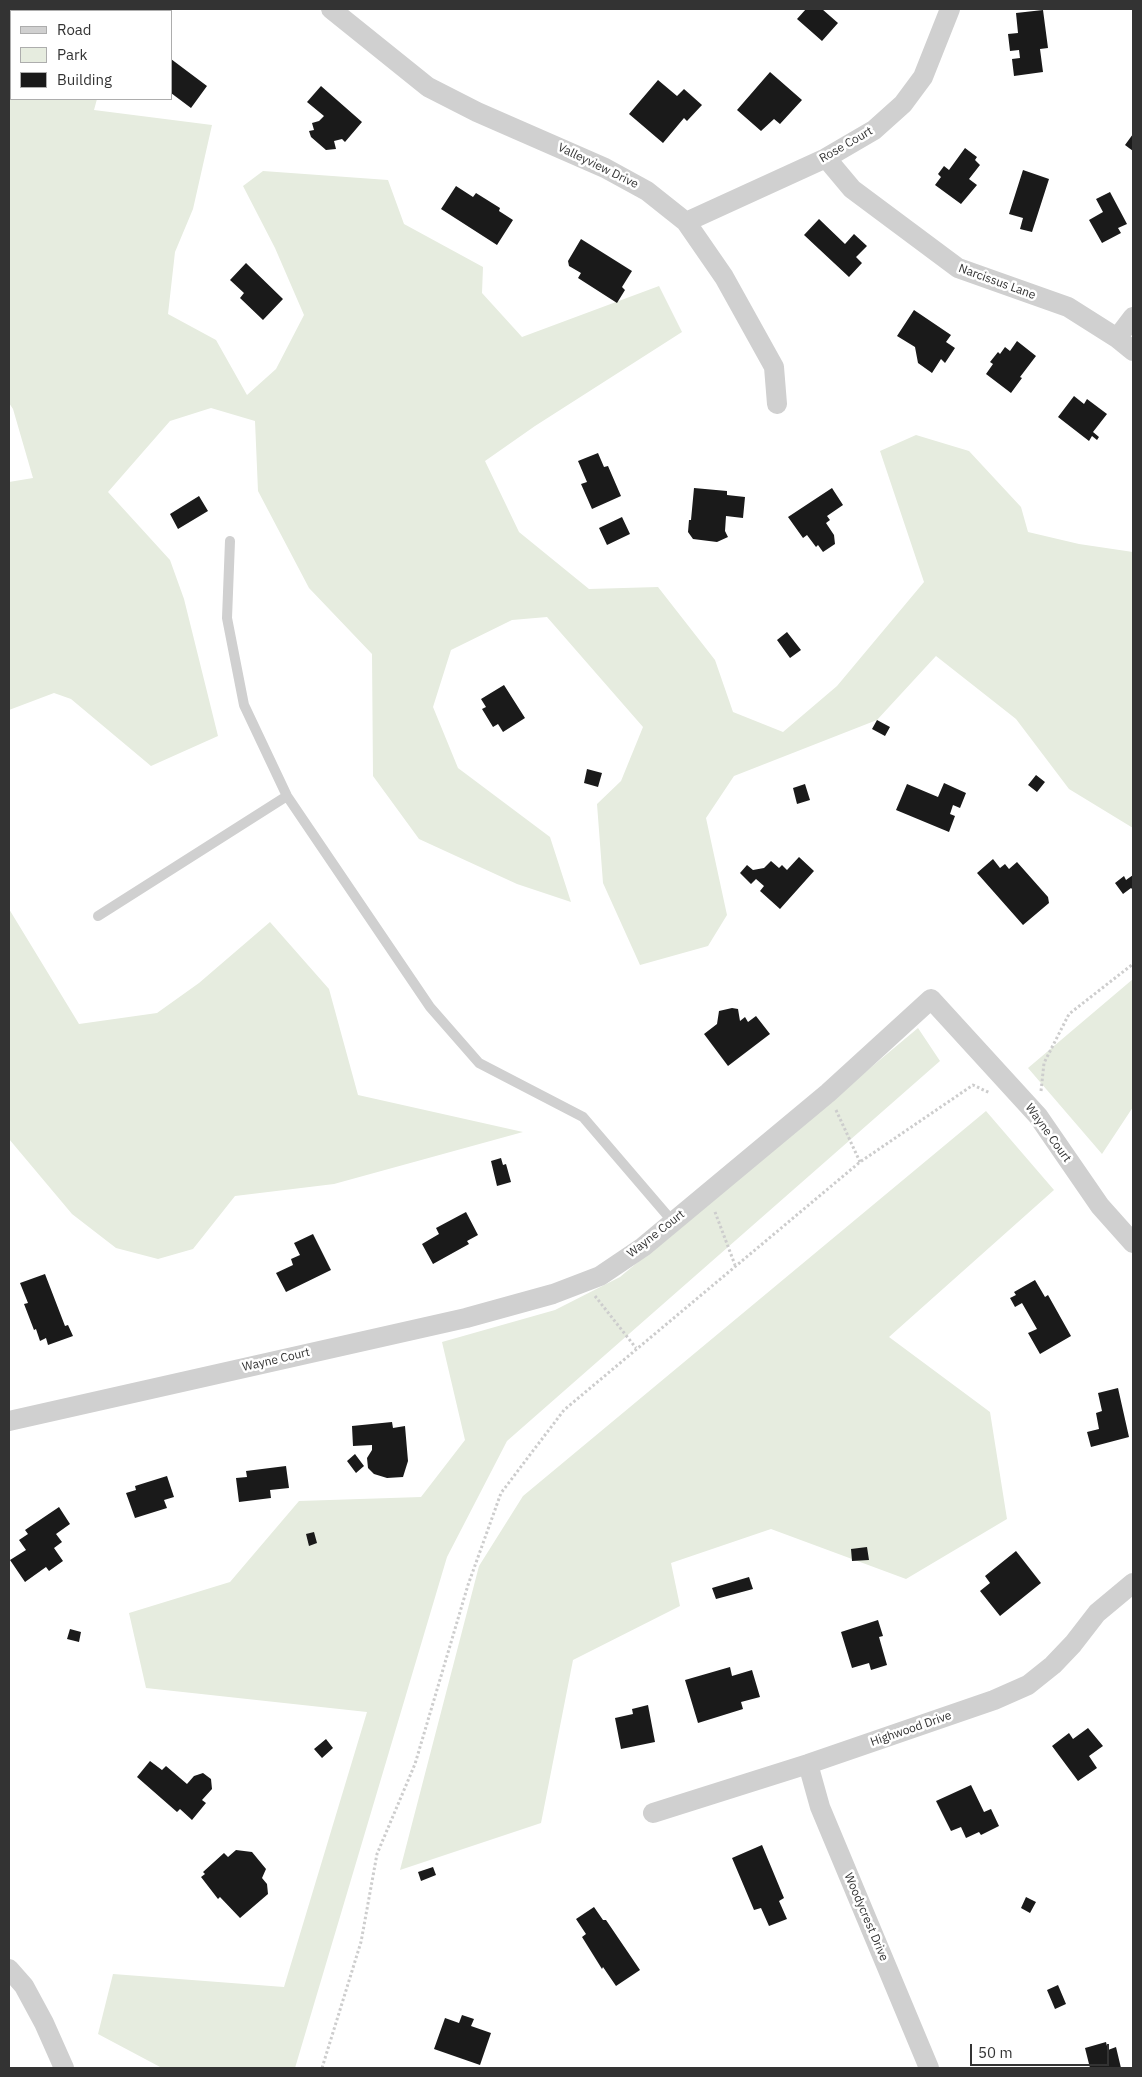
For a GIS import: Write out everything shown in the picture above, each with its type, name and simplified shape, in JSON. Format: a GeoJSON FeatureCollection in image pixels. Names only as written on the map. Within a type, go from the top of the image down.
{"type":"FeatureCollection","features":[{"type":"Feature","properties":{"kind":"street","name":"Valleyview Drive"},"geometry":{"type":"LineString","coordinates":[[331,9],[428,87],[477,112],[605,168],[648,191],[686,222],[724,277],[774,368],[777,404]]}},
{"type":"Feature","properties":{"kind":"street","name":"Rose Court"},"geometry":{"type":"LineString","coordinates":[[686,222],[826,158],[874,130],[903,104],[922,77],[950,9]]}},
{"type":"Feature","properties":{"kind":"street","name":"Narcissus Lane"},"geometry":{"type":"LineString","coordinates":[[826,158],[852,189],[958,268],[1068,308],[1117,338],[1133,351]]}},
{"type":"Feature","properties":{"kind":"street"},"geometry":{"type":"LineString","coordinates":[[1117,338],[1133,317]]}},
{"type":"Feature","properties":{"kind":"street","name":"Wayne Court"},"geometry":{"type":"LineString","coordinates":[[9,1421],[466,1318],[554,1294],[600,1276],[643,1247],[828,1093],[931,999],[1038,1116],[1100,1206],[1133,1243]]}},
{"type":"Feature","properties":{"kind":"street","name":"Highwood Drive"},"geometry":{"type":"LineString","coordinates":[[653,1813],[808,1764],[994,1700],[1028,1685],[1060,1658],[1097,1613],[1133,1583]]}},
{"type":"Feature","properties":{"kind":"street","name":"Woodycrest Drive"},"geometry":{"type":"LineString","coordinates":[[808,1764],[820,1807],[930,2068]]}},
{"type":"Feature","properties":{"kind":"street"},"geometry":{"type":"LineString","coordinates":[[9,1969],[16,1991],[44,2023],[64,2068]]}},
{"type":"Feature","properties":{"kind":"lane"},"geometry":{"type":"LineString","coordinates":[[230,541],[227,618],[244,705],[288,796],[430,1007],[479,1063],[583,1117],[673,1222]]}},
{"type":"Feature","properties":{"kind":"lane"},"geometry":{"type":"LineString","coordinates":[[98,916],[288,796]]}},
{"type":"Feature","properties":{"kind":"path"},"geometry":{"type":"LineString","coordinates":[[1038,1116],[1044,1063],[1069,1014],[1133,964]]}},
{"type":"Feature","properties":{"kind":"path"},"geometry":{"type":"LineString","coordinates":[[322,2068],[361,1942],[377,1854],[415,1764],[468,1586],[501,1493],[564,1410],[860,1162],[974,1085],[998,1097]]}},
{"type":"Feature","properties":{"kind":"path"},"geometry":{"type":"LineString","coordinates":[[828,1093],[860,1162]]}},
{"type":"Feature","properties":{"kind":"path"},"geometry":{"type":"LineString","coordinates":[[707,1193],[735,1265]]}},
{"type":"Feature","properties":{"kind":"path"},"geometry":{"type":"LineString","coordinates":[[583,1282],[636,1348]]}},
{"type":"Feature","properties":{"kind":"green space"},"geometry":{"type":"Polygon","coordinates":[[[9,9],[20,9],[24,10],[10,10],[10,100],[97,100],[94,110],[212,125],[193,209],[175,252],[168,314],[216,340],[247,395],[276,369],[304,315],[275,248],[243,186],[263,171],[388,180],[404,224],[483,267],[482,293],[522,337],[659,286],[682,332],[535,426],[485,461],[519,532],[589,589],[658,587],[715,660],[733,712],[783,732],[837,686],[924,582],[880,451],[916,435],[969,451],[1021,507],[1028,532],[1079,544],[1133,552],[1133,828],[1069,789],[1016,719],[936,656],[877,720],[734,776],[706,818],[727,915],[708,946],[640,965],[603,883],[597,804],[621,781],[643,727],[547,617],[512,620],[451,650],[433,707],[458,768],[550,837],[571,902],[517,884],[419,839],[373,776],[372,654],[309,588],[258,491],[255,421],[211,408],[170,421],[108,492],[170,560],[184,599],[218,736],[151,766],[71,699],[54,693],[9,710],[9,482],[33,478],[13,409],[9,403],[9,9]]]}},
{"type":"Feature","properties":{"kind":"green space"},"geometry":{"type":"Polygon","coordinates":[[[9,909],[79,1024],[157,1013],[199,983],[270,922],[329,989],[358,1095],[523,1132],[334,1184],[235,1196],[193,1249],[158,1259],[116,1248],[72,1214],[9,1139],[9,909]]]}},
{"type":"Feature","properties":{"kind":"green space"},"geometry":{"type":"Polygon","coordinates":[[[1133,979],[1133,1107],[1102,1154],[1028,1068],[1133,979]]]}},
{"type":"Feature","properties":{"kind":"green space"},"geometry":{"type":"Polygon","coordinates":[[[918,1028],[940,1061],[507,1441],[447,1557],[295,2068],[162,2068],[98,2034],[113,1974],[284,1987],[367,1712],[146,1688],[129,1613],[230,1582],[299,1501],[421,1497],[465,1440],[442,1342],[555,1310],[620,1277],[918,1028]]]}},
{"type":"Feature","properties":{"kind":"green space"},"geometry":{"type":"Polygon","coordinates":[[[986,1111],[1054,1190],[889,1337],[990,1412],[1007,1519],[906,1579],[771,1529],[671,1563],[680,1606],[573,1660],[541,1823],[400,1870],[479,1566],[523,1496],[986,1111]]]}},
{"type":"Feature","properties":{"kind":"building"},"geometry":{"type":"Polygon","coordinates":[[[806,9],[822,9],[838,23],[822,41],[797,19],[806,9]]]}},
{"type":"Feature","properties":{"kind":"building"},"geometry":{"type":"Polygon","coordinates":[[[1043,10],[1048,48],[1040,49],[1043,72],[1014,76],[1012,59],[1020,58],[1019,50],[1010,51],[1008,34],[1018,33],[1016,13],[1043,10]]]}},
{"type":"Feature","properties":{"kind":"building"},"geometry":{"type":"Polygon","coordinates":[[[172,60],[207,86],[191,108],[172,94],[172,60]]]}},
{"type":"Feature","properties":{"kind":"building"},"geometry":{"type":"Polygon","coordinates":[[[770,72],[802,100],[780,124],[774,119],[761,131],[737,110],[770,72]]]}},
{"type":"Feature","properties":{"kind":"building"},"geometry":{"type":"Polygon","coordinates":[[[658,80],[677,96],[684,89],[702,105],[687,121],[684,118],[663,143],[629,114],[658,80]]]}},
{"type":"Feature","properties":{"kind":"building"},"geometry":{"type":"Polygon","coordinates":[[[321,86],[362,122],[345,142],[342,139],[334,141],[336,149],[326,150],[311,137],[309,131],[314,130],[312,123],[319,121],[324,116],[307,102],[321,86]]]}},
{"type":"Feature","properties":{"kind":"building"},"geometry":{"type":"Polygon","coordinates":[[[1133,134],[1133,151],[1125,145],[1133,134]]]}},
{"type":"Feature","properties":{"kind":"building"},"geometry":{"type":"Polygon","coordinates":[[[965,148],[977,157],[975,160],[980,165],[969,179],[977,185],[961,204],[935,185],[941,177],[938,174],[944,166],[949,170],[965,148]]]}},
{"type":"Feature","properties":{"kind":"building"},"geometry":{"type":"Polygon","coordinates":[[[1023,170],[1049,179],[1032,232],[1020,229],[1023,218],[1009,214],[1023,170]]]}},
{"type":"Feature","properties":{"kind":"building"},"geometry":{"type":"Polygon","coordinates":[[[456,186],[473,197],[476,193],[500,208],[499,211],[513,220],[497,245],[441,209],[456,186]]]}},
{"type":"Feature","properties":{"kind":"building"},"geometry":{"type":"Polygon","coordinates":[[[1110,192],[1127,224],[1118,228],[1121,233],[1102,243],[1089,220],[1103,212],[1096,199],[1110,192]]]}},
{"type":"Feature","properties":{"kind":"building"},"geometry":{"type":"Polygon","coordinates":[[[819,219],[845,244],[854,234],[867,246],[856,257],[862,263],[849,277],[804,235],[819,219]]]}},
{"type":"Feature","properties":{"kind":"building"},"geometry":{"type":"Polygon","coordinates":[[[581,239],[632,271],[622,287],[625,290],[617,303],[578,278],[581,273],[569,266],[568,261],[581,239]]]}},
{"type":"Feature","properties":{"kind":"building"},"geometry":{"type":"Polygon","coordinates":[[[246,263],[283,299],[263,320],[240,298],[244,293],[230,280],[246,263]]]}},
{"type":"Feature","properties":{"kind":"building"},"geometry":{"type":"Polygon","coordinates":[[[914,310],[951,335],[946,342],[955,348],[945,363],[941,359],[932,373],[918,363],[915,347],[897,336],[914,310]]]}},
{"type":"Feature","properties":{"kind":"building"},"geometry":{"type":"Polygon","coordinates":[[[1017,341],[1036,356],[1020,377],[1022,378],[1011,393],[986,374],[993,364],[990,362],[998,352],[1000,354],[1005,347],[1010,351],[1017,341]]]}},
{"type":"Feature","properties":{"kind":"building"},"geometry":{"type":"Polygon","coordinates":[[[1074,396],[1084,404],[1087,399],[1107,414],[1093,432],[1099,437],[1097,440],[1092,436],[1089,441],[1058,417],[1074,396]]]}},
{"type":"Feature","properties":{"kind":"building"},"geometry":{"type":"Polygon","coordinates":[[[598,453],[604,467],[608,466],[621,496],[592,509],[581,484],[587,482],[578,461],[598,453]]]}},
{"type":"Feature","properties":{"kind":"building"},"geometry":{"type":"Polygon","coordinates":[[[694,488],[727,491],[727,495],[745,497],[743,518],[726,516],[725,531],[728,537],[717,542],[693,539],[688,532],[694,488]]]}},
{"type":"Feature","properties":{"kind":"building"},"geometry":{"type":"Polygon","coordinates":[[[832,488],[843,505],[827,516],[830,520],[826,523],[834,535],[835,544],[823,552],[818,545],[816,547],[807,535],[803,538],[788,517],[832,488]]]}},
{"type":"Feature","properties":{"kind":"building"},"geometry":{"type":"Polygon","coordinates":[[[199,496],[208,511],[178,529],[170,514],[199,496]]]}},
{"type":"Feature","properties":{"kind":"building"},"geometry":{"type":"Polygon","coordinates":[[[622,517],[630,534],[607,545],[599,528],[622,517]]]}},
{"type":"Feature","properties":{"kind":"building"},"geometry":{"type":"Polygon","coordinates":[[[787,632],[801,650],[790,658],[777,640],[787,632]]]}},
{"type":"Feature","properties":{"kind":"building"},"geometry":{"type":"Polygon","coordinates":[[[504,685],[525,718],[503,732],[498,724],[493,727],[482,709],[486,707],[481,699],[504,685]]]}},
{"type":"Feature","properties":{"kind":"building"},"geometry":{"type":"Polygon","coordinates":[[[877,720],[890,727],[885,736],[872,729],[877,720]]]}},
{"type":"Feature","properties":{"kind":"building"},"geometry":{"type":"Polygon","coordinates":[[[587,769],[602,773],[598,787],[584,783],[587,769]]]}},
{"type":"Feature","properties":{"kind":"building"},"geometry":{"type":"Polygon","coordinates":[[[1036,775],[1045,782],[1037,792],[1028,785],[1036,775]]]}},
{"type":"Feature","properties":{"kind":"building"},"geometry":{"type":"Polygon","coordinates":[[[944,783],[966,793],[960,808],[953,805],[950,814],[955,816],[949,832],[896,810],[907,784],[938,797],[944,783]]]}},
{"type":"Feature","properties":{"kind":"building"},"geometry":{"type":"Polygon","coordinates":[[[805,784],[810,800],[797,804],[793,788],[805,784]]]}},
{"type":"Feature","properties":{"kind":"building"},"geometry":{"type":"Polygon","coordinates":[[[799,857],[814,871],[780,909],[760,891],[764,886],[756,879],[751,884],[740,873],[747,865],[753,870],[764,868],[771,861],[779,868],[782,865],[787,870],[799,857]]]}},
{"type":"Feature","properties":{"kind":"building"},"geometry":{"type":"Polygon","coordinates":[[[993,859],[1000,868],[1005,864],[1009,869],[1017,862],[1048,897],[1049,903],[1023,925],[977,873],[993,859]]]}},
{"type":"Feature","properties":{"kind":"building"},"geometry":{"type":"Polygon","coordinates":[[[1133,875],[1133,890],[1131,888],[1123,894],[1115,883],[1124,876],[1126,880],[1133,875]]]}},
{"type":"Feature","properties":{"kind":"building"},"geometry":{"type":"Polygon","coordinates":[[[732,1008],[738,1009],[740,1021],[745,1017],[748,1022],[756,1016],[770,1034],[728,1066],[704,1034],[717,1024],[719,1011],[732,1008]]]}},
{"type":"Feature","properties":{"kind":"building"},"geometry":{"type":"Polygon","coordinates":[[[501,1158],[503,1165],[506,1164],[511,1182],[497,1186],[491,1161],[501,1158]]]}},
{"type":"Feature","properties":{"kind":"building"},"geometry":{"type":"Polygon","coordinates":[[[466,1212],[478,1235],[467,1241],[469,1244],[433,1264],[422,1244],[439,1234],[436,1228],[466,1212]]]}},
{"type":"Feature","properties":{"kind":"building"},"geometry":{"type":"Polygon","coordinates":[[[313,1234],[331,1270],[286,1292],[276,1273],[293,1265],[291,1259],[300,1255],[294,1243],[313,1234]]]}},
{"type":"Feature","properties":{"kind":"building"},"geometry":{"type":"Polygon","coordinates":[[[45,1274],[65,1326],[68,1325],[73,1336],[48,1345],[46,1338],[40,1341],[36,1329],[34,1330],[24,1304],[28,1303],[20,1283],[45,1274]]]}},
{"type":"Feature","properties":{"kind":"building"},"geometry":{"type":"Polygon","coordinates":[[[1035,1280],[1045,1297],[1048,1295],[1071,1336],[1040,1354],[1028,1333],[1037,1329],[1022,1303],[1015,1307],[1010,1298],[1016,1295],[1014,1292],[1035,1280]]]}},
{"type":"Feature","properties":{"kind":"building"},"geometry":{"type":"Polygon","coordinates":[[[1118,1388],[1129,1437],[1091,1447],[1087,1432],[1099,1429],[1096,1413],[1102,1411],[1098,1393],[1118,1388]]]}},
{"type":"Feature","properties":{"kind":"building"},"geometry":{"type":"Polygon","coordinates":[[[392,1422],[393,1428],[405,1426],[408,1461],[403,1477],[387,1478],[374,1474],[368,1468],[367,1458],[372,1450],[372,1445],[353,1446],[352,1426],[392,1422]]]}},
{"type":"Feature","properties":{"kind":"building"},"geometry":{"type":"Polygon","coordinates":[[[355,1454],[364,1466],[356,1473],[347,1461],[355,1454]]]}},
{"type":"Feature","properties":{"kind":"building"},"geometry":{"type":"Polygon","coordinates":[[[286,1466],[289,1488],[270,1490],[271,1498],[239,1502],[236,1478],[247,1477],[246,1471],[286,1466]]]}},
{"type":"Feature","properties":{"kind":"building"},"geometry":{"type":"Polygon","coordinates":[[[167,1476],[174,1497],[164,1500],[167,1508],[135,1518],[126,1493],[136,1490],[135,1486],[167,1476]]]}},
{"type":"Feature","properties":{"kind":"building"},"geometry":{"type":"Polygon","coordinates":[[[59,1507],[70,1524],[56,1534],[62,1542],[54,1548],[63,1561],[49,1571],[46,1567],[25,1582],[10,1560],[26,1550],[19,1540],[28,1534],[25,1530],[59,1507]]]}},
{"type":"Feature","properties":{"kind":"building"},"geometry":{"type":"Polygon","coordinates":[[[314,1532],[317,1543],[309,1546],[306,1534],[314,1532]]]}},
{"type":"Feature","properties":{"kind":"building"},"geometry":{"type":"Polygon","coordinates":[[[867,1547],[869,1560],[852,1561],[851,1549],[867,1547]]]}},
{"type":"Feature","properties":{"kind":"building"},"geometry":{"type":"Polygon","coordinates":[[[1016,1551],[1041,1583],[1000,1616],[980,1591],[990,1583],[985,1576],[1016,1551]]]}},
{"type":"Feature","properties":{"kind":"building"},"geometry":{"type":"Polygon","coordinates":[[[749,1577],[753,1589],[716,1599],[712,1588],[749,1577]]]}},
{"type":"Feature","properties":{"kind":"building"},"geometry":{"type":"Polygon","coordinates":[[[878,1620],[883,1636],[879,1637],[887,1665],[871,1670],[869,1663],[852,1668],[841,1632],[878,1620]]]}},
{"type":"Feature","properties":{"kind":"building"},"geometry":{"type":"Polygon","coordinates":[[[70,1629],[81,1632],[79,1642],[67,1639],[70,1629]]]}},
{"type":"Feature","properties":{"kind":"building"},"geometry":{"type":"Polygon","coordinates":[[[730,1667],[732,1676],[752,1670],[760,1697],[741,1702],[743,1709],[698,1723],[685,1680],[730,1667]]]}},
{"type":"Feature","properties":{"kind":"building"},"geometry":{"type":"Polygon","coordinates":[[[648,1705],[655,1742],[621,1749],[615,1718],[633,1714],[632,1709],[648,1705]]]}},
{"type":"Feature","properties":{"kind":"building"},"geometry":{"type":"Polygon","coordinates":[[[1088,1728],[1103,1746],[1089,1756],[1097,1768],[1078,1781],[1052,1746],[1069,1733],[1073,1739],[1088,1728]]]}},
{"type":"Feature","properties":{"kind":"building"},"geometry":{"type":"Polygon","coordinates":[[[326,1739],[333,1748],[322,1758],[314,1749],[326,1739]]]}},
{"type":"Feature","properties":{"kind":"building"},"geometry":{"type":"Polygon","coordinates":[[[150,1761],[162,1770],[166,1766],[187,1784],[194,1776],[203,1773],[211,1779],[212,1789],[202,1800],[206,1803],[192,1820],[180,1809],[177,1812],[137,1777],[150,1761]]]}},
{"type":"Feature","properties":{"kind":"building"},"geometry":{"type":"Polygon","coordinates":[[[971,1785],[984,1812],[991,1809],[999,1826],[981,1835],[979,1832],[966,1838],[961,1827],[951,1831],[936,1801],[971,1785]]]}},
{"type":"Feature","properties":{"kind":"building"},"geometry":{"type":"Polygon","coordinates":[[[762,1845],[784,1898],[779,1901],[787,1919],[769,1926],[761,1908],[754,1910],[732,1858],[762,1845]]]}},
{"type":"Feature","properties":{"kind":"building"},"geometry":{"type":"Polygon","coordinates":[[[236,1850],[252,1852],[266,1869],[262,1878],[267,1884],[268,1894],[240,1918],[220,1897],[218,1899],[201,1877],[205,1874],[203,1872],[224,1853],[228,1857],[236,1850]]]}},
{"type":"Feature","properties":{"kind":"building"},"geometry":{"type":"Polygon","coordinates":[[[433,1867],[436,1875],[421,1881],[418,1872],[433,1867]]]}},
{"type":"Feature","properties":{"kind":"building"},"geometry":{"type":"Polygon","coordinates":[[[1026,1897],[1036,1902],[1030,1913],[1021,1908],[1026,1897]]]}},
{"type":"Feature","properties":{"kind":"building"},"geometry":{"type":"Polygon","coordinates":[[[594,1907],[603,1920],[606,1920],[640,1970],[616,1986],[603,1967],[602,1969],[582,1937],[586,1934],[576,1919],[594,1907]]]}},
{"type":"Feature","properties":{"kind":"building"},"geometry":{"type":"Polygon","coordinates":[[[1058,1985],[1066,2004],[1055,2009],[1047,1990],[1058,1985]]]}},
{"type":"Feature","properties":{"kind":"building"},"geometry":{"type":"Polygon","coordinates":[[[462,2015],[474,2019],[471,2026],[491,2033],[480,2065],[434,2049],[445,2018],[459,2023],[462,2015]]]}},
{"type":"Feature","properties":{"kind":"building"},"geometry":{"type":"Polygon","coordinates":[[[1106,2042],[1108,2050],[1116,2047],[1121,2068],[1090,2068],[1085,2048],[1106,2042]]]}}]}
